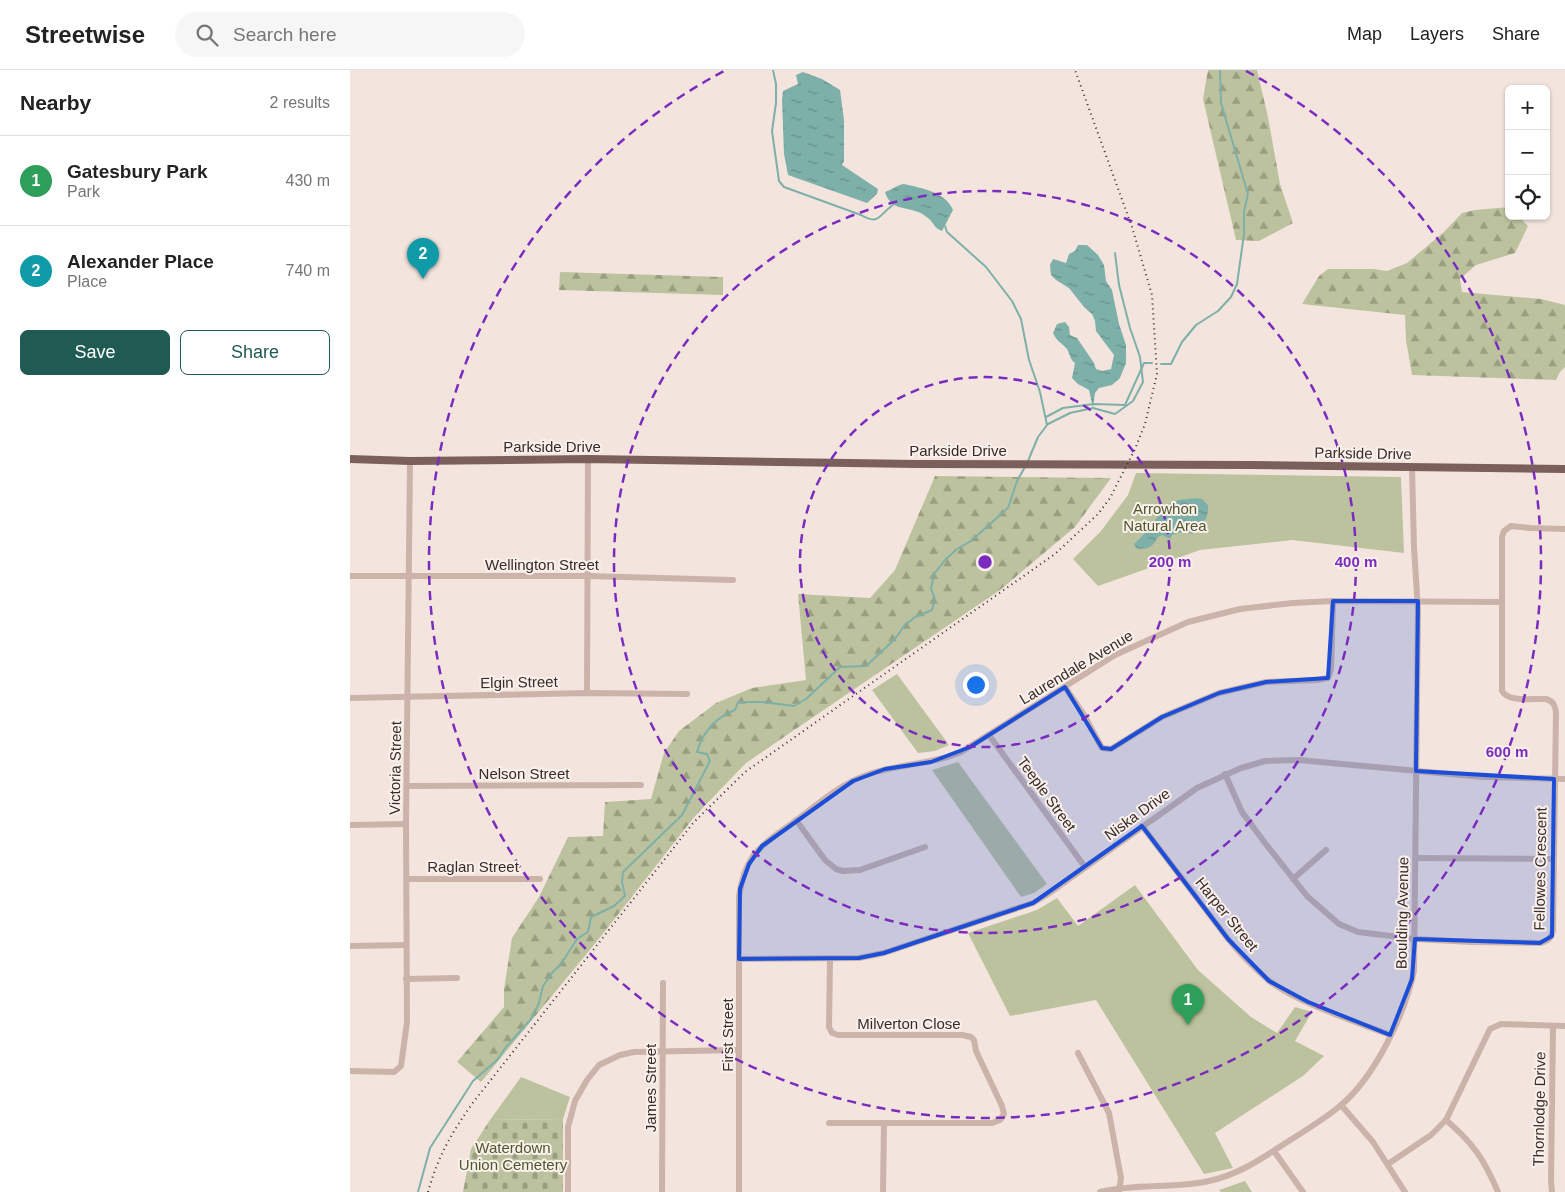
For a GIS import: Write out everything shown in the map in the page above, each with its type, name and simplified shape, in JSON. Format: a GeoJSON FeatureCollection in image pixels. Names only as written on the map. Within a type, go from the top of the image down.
{"type":"FeatureCollection","features":[{"type":"Feature","properties":{"kind":"main road","name":"Parkside Drive"},"geometry":{"type":"LineString","coordinates":[[350,459],[588,459],[1032,465],[1565,468]]}},
{"type":"Feature","properties":{"kind":"street"},"geometry":{"type":"LineString","coordinates":[[587,693],[588,459]]}},
{"type":"Feature","properties":{"kind":"street","name":"Victoria Street"},"geometry":{"type":"LineString","coordinates":[[350,1071],[394,1072],[401,1066],[407,1022],[406,824],[408,786],[410,460]]}},
{"type":"Feature","properties":{"kind":"street","name":"Boulding Avenue"},"geometry":{"type":"LineString","coordinates":[[1100,1192],[1189,1184],[1214,1180],[1241,1171],[1341,1105],[1358,1088],[1373,1068],[1390,1035],[1412,979],[1415,939],[1418,601],[1414,548],[1412,468]]}},
{"type":"Feature","properties":{"kind":"street","name":"Fellowes Crescent"},"geometry":{"type":"LineString","coordinates":[[1225,774],[1242,812],[1293,879],[1313,903],[1332,919],[1348,928],[1368,934],[1415,939],[1471,942],[1546,942],[1552,936],[1553,931],[1556,712],[1553,703],[1546,699],[1508,697],[1502,691],[1502,540],[1504,531],[1511,526],[1565,529]]}},
{"type":"Feature","properties":{"kind":"street","name":"Wellington Street"},"geometry":{"type":"LineString","coordinates":[[350,576],[588,576],[733,580]]}},
{"type":"Feature","properties":{"kind":"street"},"geometry":{"type":"LineString","coordinates":[[1065,687],[1084,715],[1102,748],[1111,749],[1162,717],[1219,693],[1266,682],[1328,678],[1331,669],[1333,601]]}},
{"type":"Feature","properties":{"kind":"street","name":"Laurendale Avenue"},"geometry":{"type":"LineString","coordinates":[[743,879],[749,864],[766,842],[841,787],[862,776],[885,769],[946,758],[961,752],[1115,654],[1188,622],[1240,609],[1293,603],[1333,601],[1502,602]]}},
{"type":"Feature","properties":{"kind":"street","name":"Elgin Street"},"geometry":{"type":"LineString","coordinates":[[350,698],[587,693],[687,694]]}},
{"type":"Feature","properties":{"kind":"street","name":"Teeple Street"},"geometry":{"type":"LineString","coordinates":[[989,735],[1085,867]]}},
{"type":"Feature","properties":{"kind":"street","name":"Niska Drive"},"geometry":{"type":"LineString","coordinates":[[739,959],[859,958],[884,953],[1033,902],[1048,894],[1197,788],[1225,774],[1265,762],[1299,760],[1483,777],[1565,779]]}},
{"type":"Feature","properties":{"kind":"street","name":"Nelson Street"},"geometry":{"type":"LineString","coordinates":[[408,786],[640,784]]}},
{"type":"Feature","properties":{"kind":"street"},"geometry":{"type":"LineString","coordinates":[[796,820],[825,860],[836,869],[843,871],[860,870],[925,847]]}},
{"type":"Feature","properties":{"kind":"street"},"geometry":{"type":"LineString","coordinates":[[350,824],[406,824]]}},
{"type":"Feature","properties":{"kind":"street","name":"Harper Street"},"geometry":{"type":"LineString","coordinates":[[1142,826],[1242,956],[1270,980],[1308,1002],[1390,1035]]}},
{"type":"Feature","properties":{"kind":"street"},"geometry":{"type":"LineString","coordinates":[[1293,879],[1326,850]]}},
{"type":"Feature","properties":{"kind":"street"},"geometry":{"type":"LineString","coordinates":[[1416,858],[1553,859]]}},
{"type":"Feature","properties":{"kind":"street","name":"Raglan Street"},"geometry":{"type":"LineString","coordinates":[[407,879],[540,879]]}},
{"type":"Feature","properties":{"kind":"street","name":"First Street"},"geometry":{"type":"LineString","coordinates":[[739,1192],[739,896],[743,879]]}},
{"type":"Feature","properties":{"kind":"street"},"geometry":{"type":"LineString","coordinates":[[350,946],[406,945]]}},
{"type":"Feature","properties":{"kind":"street","name":"Milverton Close"},"geometry":{"type":"LineString","coordinates":[[830,959],[829,1027],[832,1033],[838,1036],[962,1035],[971,1037],[1004,1110],[1003,1118],[992,1123],[884,1123]]}},
{"type":"Feature","properties":{"kind":"street"},"geometry":{"type":"LineString","coordinates":[[406,979],[457,978]]}},
{"type":"Feature","properties":{"kind":"street","name":"James Street"},"geometry":{"type":"LineString","coordinates":[[662,1192],[663,983]]}},
{"type":"Feature","properties":{"kind":"street"},"geometry":{"type":"LineString","coordinates":[[1388,1164],[1431,1135],[1446,1120],[1490,1029],[1501,1024],[1565,1026]]}},
{"type":"Feature","properties":{"kind":"street","name":"Thornlodge Drive"},"geometry":{"type":"LineString","coordinates":[[1552,1192],[1553,1026]]}},
{"type":"Feature","properties":{"kind":"street"},"geometry":{"type":"LineString","coordinates":[[568,1192],[568,1127],[575,1101],[587,1080],[599,1065],[620,1055],[642,1052],[739,1050]]}},
{"type":"Feature","properties":{"kind":"street"},"geometry":{"type":"LineString","coordinates":[[1078,1054],[1109,1112],[1121,1178],[1119,1190]]}},
{"type":"Feature","properties":{"kind":"street"},"geometry":{"type":"LineString","coordinates":[[1341,1105],[1373,1142],[1405,1192]]}},
{"type":"Feature","properties":{"kind":"street"},"geometry":{"type":"LineString","coordinates":[[1446,1120],[1480,1155],[1498,1192]]}},
{"type":"Feature","properties":{"kind":"street"},"geometry":{"type":"LineString","coordinates":[[829,1123],[884,1123],[883,1192]]}},
{"type":"Feature","properties":{"kind":"street"},"geometry":{"type":"LineString","coordinates":[[1274,1151],[1304,1192]]}},
{"type":"Feature","properties":{"kind":"highlighted area"},"geometry":{"type":"Polygon","coordinates":[[[1333,601],[1418,601],[1416,771],[1554,779],[1552,936],[1540,943],[1415,939],[1412,979],[1390,1035],[1308,1002],[1269,981],[1228,939],[1142,826],[1033,903],[884,953],[859,958],[739,959],[740,889],[749,864],[762,846],[853,781],[885,769],[931,762],[970,747],[1065,687],[1102,748],[1111,749],[1162,717],[1219,693],[1266,682],[1328,678],[1333,601]]]}},
{"type":"Feature","properties":{"kind":"green space"},"geometry":{"type":"Polygon","coordinates":[[[1208,70],[1257,70],[1280,184],[1293,223],[1259,241],[1236,240],[1203,99],[1208,70]]]}},
{"type":"Feature","properties":{"kind":"green space"},"geometry":{"type":"Polygon","coordinates":[[[1505,207],[1505,220],[1522,220],[1528,226],[1515,253],[1476,265],[1460,279],[1462,292],[1541,299],[1565,305],[1565,367],[1556,380],[1412,375],[1406,340],[1405,315],[1302,304],[1319,276],[1328,269],[1373,269],[1387,271],[1407,263],[1444,232],[1462,213],[1505,207]]]}},
{"type":"Feature","properties":{"kind":"green space"},"geometry":{"type":"Polygon","coordinates":[[[560,272],[723,277],[723,295],[559,290],[560,272]]]}},
{"type":"Feature","properties":{"kind":"green space","name":"Arrowhon Natural Area"},"geometry":{"type":"Polygon","coordinates":[[[1136,473],[1401,477],[1404,553],[1292,540],[1200,550],[1098,586],[1073,559],[1101,531],[1128,495],[1136,473]]]}},
{"type":"Feature","properties":{"kind":"green space"},"geometry":{"type":"Polygon","coordinates":[[[935,476],[1111,478],[1075,527],[1000,590],[746,763],[695,816],[598,940],[481,1082],[457,1062],[504,1007],[504,989],[512,938],[539,897],[568,837],[603,836],[605,802],[651,799],[664,753],[679,731],[716,703],[752,688],[806,680],[798,594],[870,598],[895,570],[935,476]]]}},
{"type":"Feature","properties":{"kind":"green space"},"geometry":{"type":"Polygon","coordinates":[[[897,674],[949,745],[935,751],[918,753],[872,690],[897,674]]]}},
{"type":"Feature","properties":{"kind":"green space"},"geometry":{"type":"Polygon","coordinates":[[[958,762],[1047,884],[1034,893],[1021,897],[932,770],[958,762]]]}},
{"type":"Feature","properties":{"kind":"green space"},"geometry":{"type":"Polygon","coordinates":[[[1135,885],[1198,970],[1251,1017],[1277,1033],[1295,1007],[1312,1012],[1295,1041],[1324,1056],[1303,1076],[1215,1133],[1233,1168],[1204,1174],[1096,1000],[1010,1016],[968,933],[1037,910],[1057,898],[1078,926],[1135,885]]]}},
{"type":"Feature","properties":{"kind":"green space"},"geometry":{"type":"Polygon","coordinates":[[[521,1077],[570,1097],[563,1119],[490,1120],[521,1077]]]}},
{"type":"Feature","properties":{"kind":"green space","name":"Waterdown Union Cemetery"},"geometry":{"type":"Polygon","coordinates":[[[563,1119],[563,1192],[463,1192],[471,1149],[490,1120],[563,1119]]]}},
{"type":"Feature","properties":{"kind":"green space"},"geometry":{"type":"Polygon","coordinates":[[[1245,1181],[1252,1192],[1221,1192],[1219,1190],[1245,1181]]]}},
{"type":"Feature","properties":{"kind":"water"},"geometry":{"type":"Polygon","coordinates":[[[803,72],[822,79],[840,90],[844,120],[844,161],[842,165],[878,189],[877,194],[867,203],[788,175],[784,154],[783,91],[798,84],[796,75],[803,72]]]}},
{"type":"Feature","properties":{"kind":"water"},"geometry":{"type":"Polygon","coordinates":[[[904,184],[939,195],[950,204],[953,210],[942,231],[922,214],[897,206],[888,199],[885,192],[904,184]]]}},
{"type":"Feature","properties":{"kind":"water"},"geometry":{"type":"Polygon","coordinates":[[[1078,245],[1087,245],[1098,255],[1104,265],[1106,281],[1112,290],[1119,324],[1126,345],[1126,363],[1120,378],[1112,385],[1099,388],[1095,393],[1093,408],[1089,390],[1072,378],[1075,363],[1067,349],[1053,333],[1057,324],[1065,322],[1069,327],[1070,335],[1077,338],[1096,369],[1102,371],[1111,369],[1114,355],[1096,331],[1092,314],[1069,288],[1051,275],[1050,265],[1053,259],[1066,263],[1069,254],[1075,251],[1078,245]]]}},
{"type":"Feature","properties":{"kind":"water"},"geometry":{"type":"Polygon","coordinates":[[[1202,499],[1208,505],[1208,510],[1204,521],[1193,534],[1182,532],[1172,535],[1170,539],[1162,535],[1150,547],[1144,549],[1136,548],[1134,544],[1149,529],[1166,505],[1179,500],[1202,499]]]}},
{"type":"Feature","properties":{"kind":"waterway"},"geometry":{"type":"LineString","coordinates":[[773,70],[776,84],[776,103],[772,131],[779,181],[784,187],[872,219],[879,218],[893,205]]}},
{"type":"Feature","properties":{"kind":"waterway"},"geometry":{"type":"LineString","coordinates":[[1161,364],[1171,364],[1182,342],[1196,325],[1218,311],[1231,297],[1237,284],[1244,234],[1244,211],[1248,194],[1221,103],[1220,70]]}},
{"type":"Feature","properties":{"kind":"waterway"},"geometry":{"type":"LineString","coordinates":[[945,226],[947,232],[986,267],[1012,301],[1021,319],[1029,360],[1040,392],[1047,425],[1038,437],[1028,461]]}},
{"type":"Feature","properties":{"kind":"waterway"},"geometry":{"type":"LineString","coordinates":[[1048,424],[1070,413],[1093,408],[1115,414],[1133,401],[1143,382],[1140,357],[1119,285],[1115,253]]}},
{"type":"Feature","properties":{"kind":"waterway"},"geometry":{"type":"LineString","coordinates":[[1046,417],[1063,408],[1094,404],[1125,405],[1144,363],[1152,363]]}},
{"type":"Feature","properties":{"kind":"waterway"},"geometry":{"type":"LineString","coordinates":[[418,1192],[430,1148],[473,1081],[497,1060],[531,1019],[539,1003],[543,986],[561,964],[577,939],[588,932],[591,917],[614,906],[625,896],[622,882],[623,872],[682,815],[710,761],[707,754],[697,752],[702,738],[711,726],[735,710],[738,702],[763,702],[794,706],[806,699],[840,667],[866,666],[895,639],[904,626],[915,617],[932,610],[935,599],[931,589],[934,574],[957,549],[971,541],[1008,508],[1017,481],[1025,467]]}},
{"type":"Feature","properties":{"kind":"railway"},"geometry":{"type":"LineString","coordinates":[[428,1192],[436,1167],[447,1144],[475,1100],[694,822],[745,772],[1055,554],[1098,514],[1110,498],[1135,449],[1145,424],[1157,374],[1152,295],[1132,227],[1075,70]]}},
{"type":"Feature","properties":{"kind":"place","name":"Alexander Place"},"geometry":{"type":"Point","coordinates":[423,279]}},
{"type":"Feature","properties":{"kind":"place","name":"Gatesbury Park"},"geometry":{"type":"Point","coordinates":[1188,1025]}}]}
